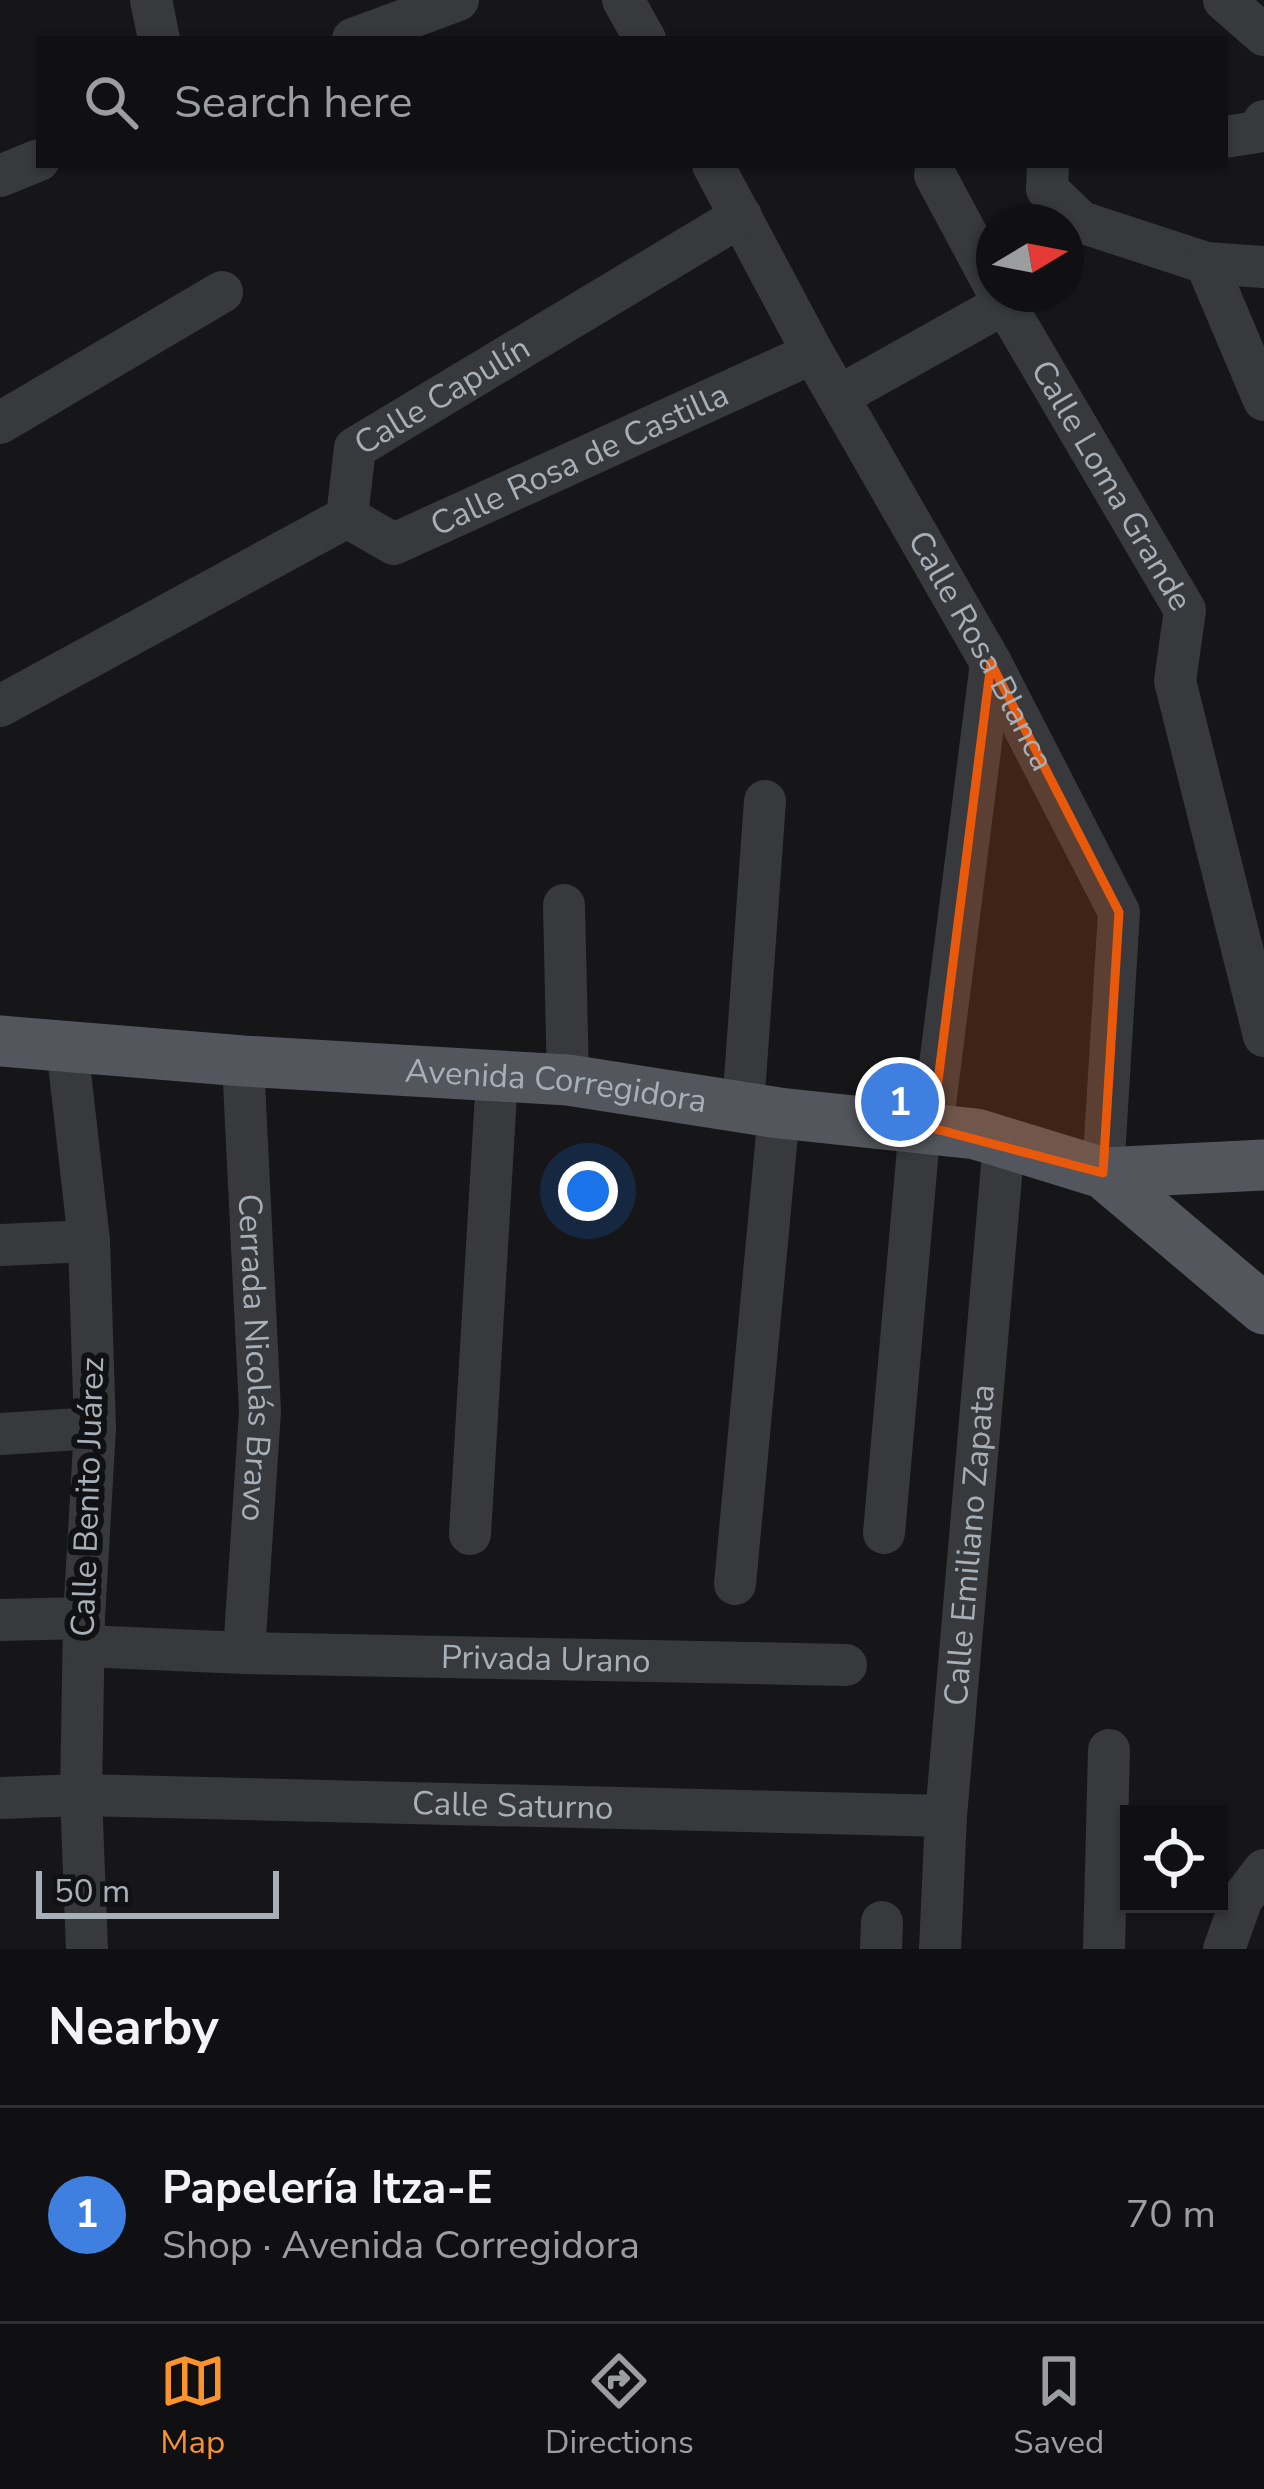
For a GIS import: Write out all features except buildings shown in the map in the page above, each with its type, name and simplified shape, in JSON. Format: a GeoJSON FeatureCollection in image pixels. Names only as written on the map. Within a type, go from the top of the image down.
{"type":"FeatureCollection","features":[{"type":"Feature","properties":{"kind":"main road","name":"Avenida Corregidora"},"geometry":{"type":"LineString","coordinates":[[0,1041],[568,1080],[761,1110],[926,1127],[1004,1142],[1102,1173],[1264,1165]]}},
{"type":"Feature","properties":{"kind":"main road","name":"Avenida Corregidora"},"geometry":{"type":"LineString","coordinates":[[1102,1173],[1264,1309]]}},
{"type":"Feature","properties":{"kind":"street"},"geometry":{"type":"LineString","coordinates":[[151,0],[158,36]]}},
{"type":"Feature","properties":{"kind":"street"},"geometry":{"type":"LineString","coordinates":[[360,24],[458,0]]}},
{"type":"Feature","properties":{"kind":"street"},"geometry":{"type":"LineString","coordinates":[[623,0],[642,36]]}},
{"type":"Feature","properties":{"kind":"street"},"geometry":{"type":"LineString","coordinates":[[1224,0],[1264,35]]}},
{"type":"Feature","properties":{"kind":"street"},"geometry":{"type":"LineString","coordinates":[[1228,137],[1257,132],[1264,121]]}},
{"type":"Feature","properties":{"kind":"street"},"geometry":{"type":"LineString","coordinates":[[0,176],[36,161]]}},
{"type":"Feature","properties":{"kind":"street","name":"Calle Rosa Blanca"},"geometry":{"type":"LineString","coordinates":[[715,168],[813,353],[991,663],[1119,912],[1102,1173]]}},
{"type":"Feature","properties":{"kind":"street"},"geometry":{"type":"LineString","coordinates":[[1048,168],[1047,189],[1081,222],[1206,263],[1264,267]]}},
{"type":"Feature","properties":{"kind":"street","name":"Calle Loma Grande"},"geometry":{"type":"LineString","coordinates":[[935,175],[976,251]]}},
{"type":"Feature","properties":{"kind":"street","name":"Calle Capulín"},"geometry":{"type":"LineString","coordinates":[[347,517],[355,448],[741,216]]}},
{"type":"Feature","properties":{"kind":"street"},"geometry":{"type":"LineString","coordinates":[[1206,263],[1264,400]]}},
{"type":"Feature","properties":{"kind":"street"},"geometry":{"type":"LineString","coordinates":[[0,423],[221,292]]}},
{"type":"Feature","properties":{"kind":"street"},"geometry":{"type":"LineString","coordinates":[[839,396],[976,309]]}},
{"type":"Feature","properties":{"kind":"street","name":"Calle Loma Grande"},"geometry":{"type":"LineString","coordinates":[[1010,312],[1185,610],[1175,681],[1264,1036]]}},
{"type":"Feature","properties":{"kind":"street","name":"Calle Rosa de Castilla"},"geometry":{"type":"LineString","coordinates":[[347,517],[394,544],[813,353]]}},
{"type":"Feature","properties":{"kind":"street"},"geometry":{"type":"LineString","coordinates":[[0,706],[347,517]]}},
{"type":"Feature","properties":{"kind":"street"},"geometry":{"type":"LineString","coordinates":[[884,1533],[926,1127],[991,663]]}},
{"type":"Feature","properties":{"kind":"street"},"geometry":{"type":"LineString","coordinates":[[736,1584],[761,1110],[765,800]]}},
{"type":"Feature","properties":{"kind":"street"},"geometry":{"type":"LineString","coordinates":[[564,905],[568,1080]]}},
{"type":"Feature","properties":{"kind":"street","name":"Calle Benito Juárez"},"geometry":{"type":"LineString","coordinates":[[67,1046],[88,1241],[95,1428],[81,1795],[87,1949]]}},
{"type":"Feature","properties":{"kind":"street","name":"Cerrada Nicolás Bravo"},"geometry":{"type":"LineString","coordinates":[[243,1061],[260,1411],[244,1653]]}},
{"type":"Feature","properties":{"kind":"street"},"geometry":{"type":"LineString","coordinates":[[470,1534],[497,1077]]}},
{"type":"Feature","properties":{"kind":"street","name":"Calle Emiliano Zapata"},"geometry":{"type":"LineString","coordinates":[[940,1949],[946,1816],[1004,1142]]}},
{"type":"Feature","properties":{"kind":"street"},"geometry":{"type":"LineString","coordinates":[[0,1245],[88,1241]]}},
{"type":"Feature","properties":{"kind":"street"},"geometry":{"type":"LineString","coordinates":[[0,1434],[95,1428]]}},
{"type":"Feature","properties":{"kind":"street","name":"Privada Urano"},"geometry":{"type":"LineString","coordinates":[[0,1620],[244,1653],[846,1665]]}},
{"type":"Feature","properties":{"kind":"street"},"geometry":{"type":"LineString","coordinates":[[1105,1949],[1109,1750]]}},
{"type":"Feature","properties":{"kind":"street","name":"Calle Saturno"},"geometry":{"type":"LineString","coordinates":[[0,1798],[81,1795],[946,1816]]}},
{"type":"Feature","properties":{"kind":"street"},"geometry":{"type":"LineString","coordinates":[[1224,1949],[1241,1899],[1264,1870]]}},
{"type":"Feature","properties":{"kind":"highlighted area"},"geometry":{"type":"Polygon","coordinates":[[[991,663],[1119,912],[1103,1173],[932,1128],[991,663]]]}},
{"type":"Feature","properties":{"kind":"place","name":"Papelería Itza-E"},"geometry":{"type":"Point","coordinates":[900,1102]}}]}
